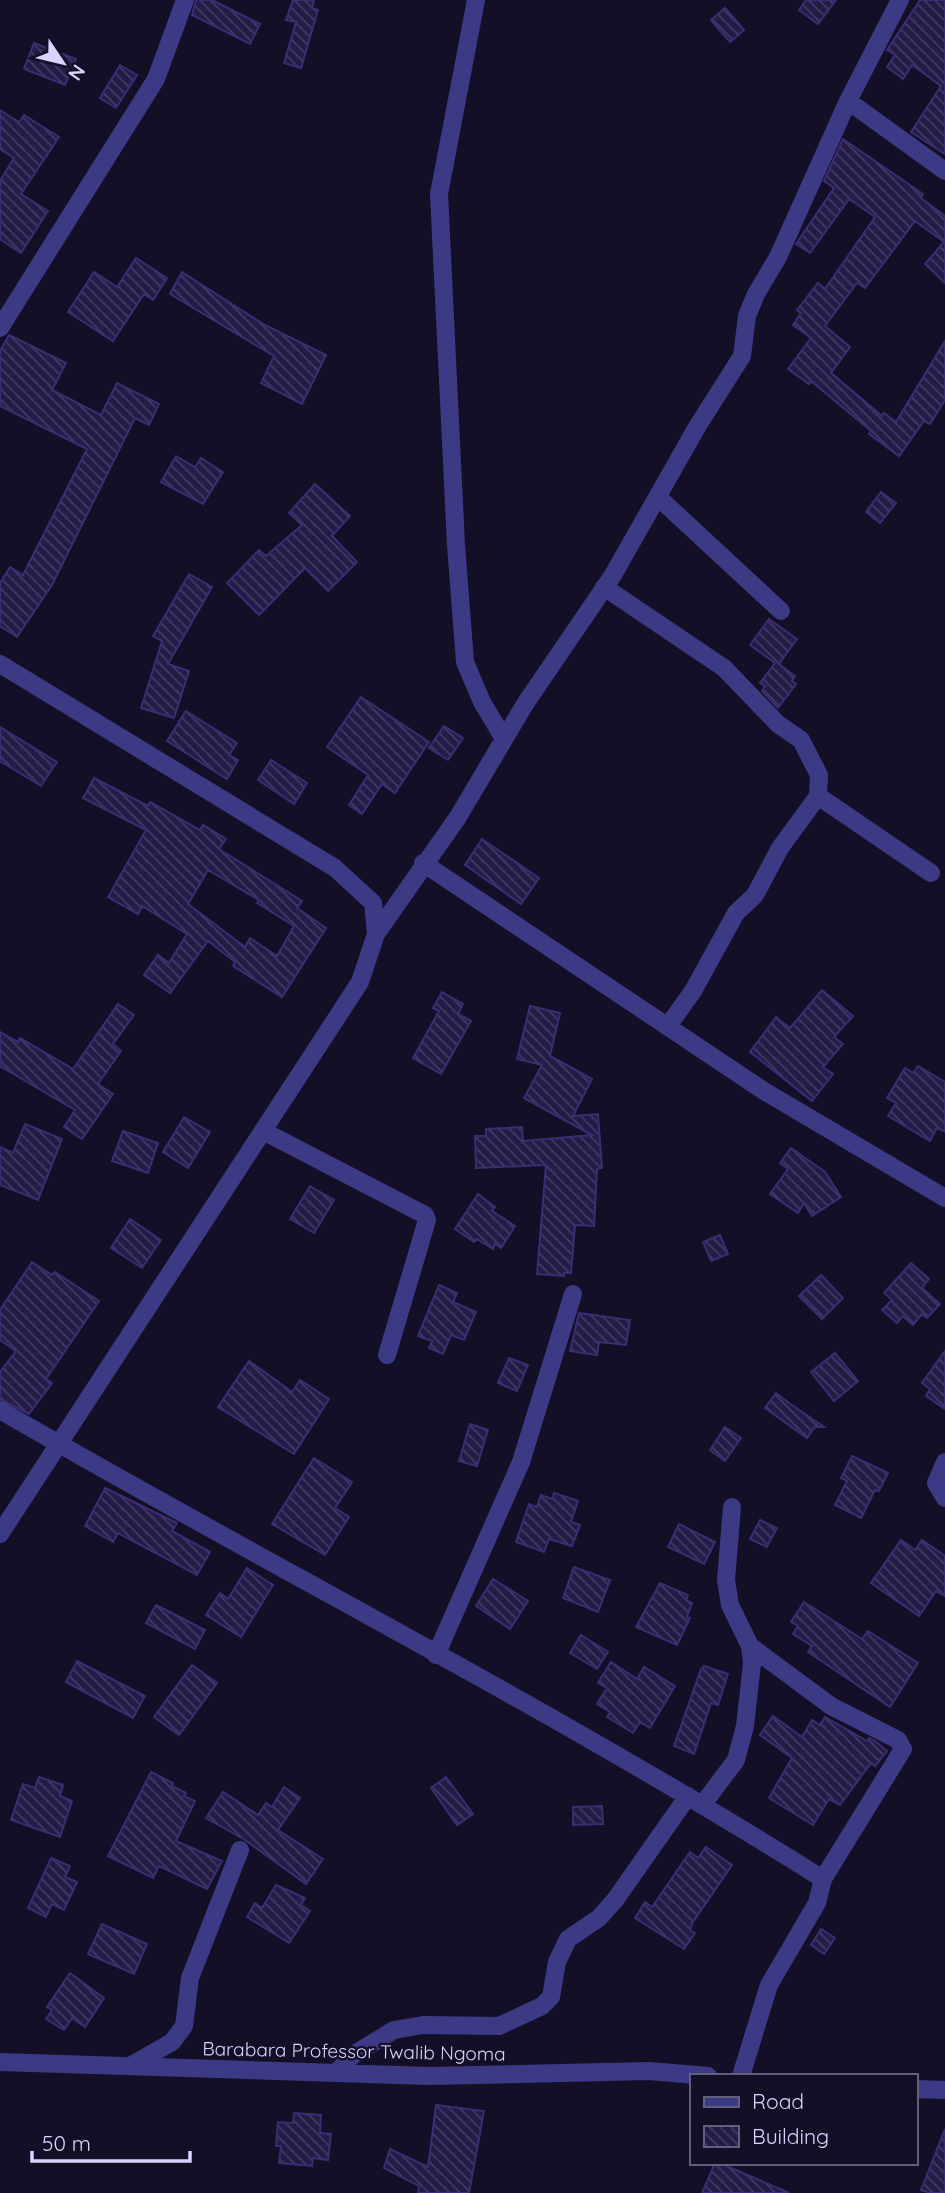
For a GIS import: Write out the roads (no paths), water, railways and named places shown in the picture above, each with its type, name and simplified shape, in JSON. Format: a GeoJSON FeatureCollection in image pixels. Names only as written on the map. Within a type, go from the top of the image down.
{"type":"FeatureCollection","features":[{"type":"Feature","properties":{"kind":"street"},"geometry":{"type":"LineString","coordinates":[[477,0],[439,194],[442,295],[466,662],[482,702],[504,739]]}},
{"type":"Feature","properties":{"kind":"street"},"geometry":{"type":"LineString","coordinates":[[0,1534],[360,982],[376,934],[423,863],[458,817],[504,739],[659,498],[697,426],[742,356],[747,316],[756,294],[778,257],[815,181],[848,100],[900,0]]}},
{"type":"Feature","properties":{"kind":"street"},"geometry":{"type":"LineString","coordinates":[[0,328],[156,79],[182,1]]}},
{"type":"Feature","properties":{"kind":"street"},"geometry":{"type":"LineString","coordinates":[[848,100],[945,171]]}},
{"type":"Feature","properties":{"kind":"street"},"geometry":{"type":"LineString","coordinates":[[659,498],[781,611]]}},
{"type":"Feature","properties":{"kind":"street"},"geometry":{"type":"LineString","coordinates":[[604,587],[724,668],[778,724],[801,740],[819,775],[818,796],[780,848],[755,895],[736,914],[693,991],[668,1026]]}},
{"type":"Feature","properties":{"kind":"street"},"geometry":{"type":"LineString","coordinates":[[0,664],[335,868],[373,903],[376,934]]}},
{"type":"Feature","properties":{"kind":"street"},"geometry":{"type":"LineString","coordinates":[[818,796],[931,873]]}},
{"type":"Feature","properties":{"kind":"street"},"geometry":{"type":"LineString","coordinates":[[423,863],[764,1091],[945,1198]]}},
{"type":"Feature","properties":{"kind":"street"},"geometry":{"type":"LineString","coordinates":[[263,1131],[425,1214],[427,1220],[387,1355]]}},
{"type":"Feature","properties":{"kind":"street"},"geometry":{"type":"LineString","coordinates":[[436,1655],[522,1462],[573,1294]]}},
{"type":"Feature","properties":{"kind":"street"},"geometry":{"type":"LineString","coordinates":[[0,1410],[695,1800],[823,1879]]}},
{"type":"Feature","properties":{"kind":"street"},"geometry":{"type":"LineString","coordinates":[[945,1462],[936,1483],[945,1498]]}},
{"type":"Feature","properties":{"kind":"street"},"geometry":{"type":"LineString","coordinates":[[337,2072],[354,2055],[394,2030],[423,2025],[499,2026],[542,2006],[551,1997],[557,1962],[568,1939],[599,1918],[695,1800],[731,1767],[745,1726],[752,1663],[750,1646],[730,1605],[726,1580],[732,1507]]}},
{"type":"Feature","properties":{"kind":"street"},"geometry":{"type":"LineString","coordinates":[[742,2074],[769,1985],[817,1903],[823,1879],[897,1763],[903,1749],[902,1743],[831,1706],[750,1646]]}},
{"type":"Feature","properties":{"kind":"street"},"geometry":{"type":"LineString","coordinates":[[127,2067],[157,2053],[172,2042],[184,2026],[190,1978],[240,1850]]}},
{"type":"Feature","properties":{"kind":"street","name":"Barabara Professor Twalib Ngoma"},"geometry":{"type":"LineString","coordinates":[[0,2062],[429,2076],[649,2071],[690,2074]]}},
{"type":"Feature","properties":{"kind":"street"},"geometry":{"type":"LineString","coordinates":[[917,2089],[945,2090]]}}]}
